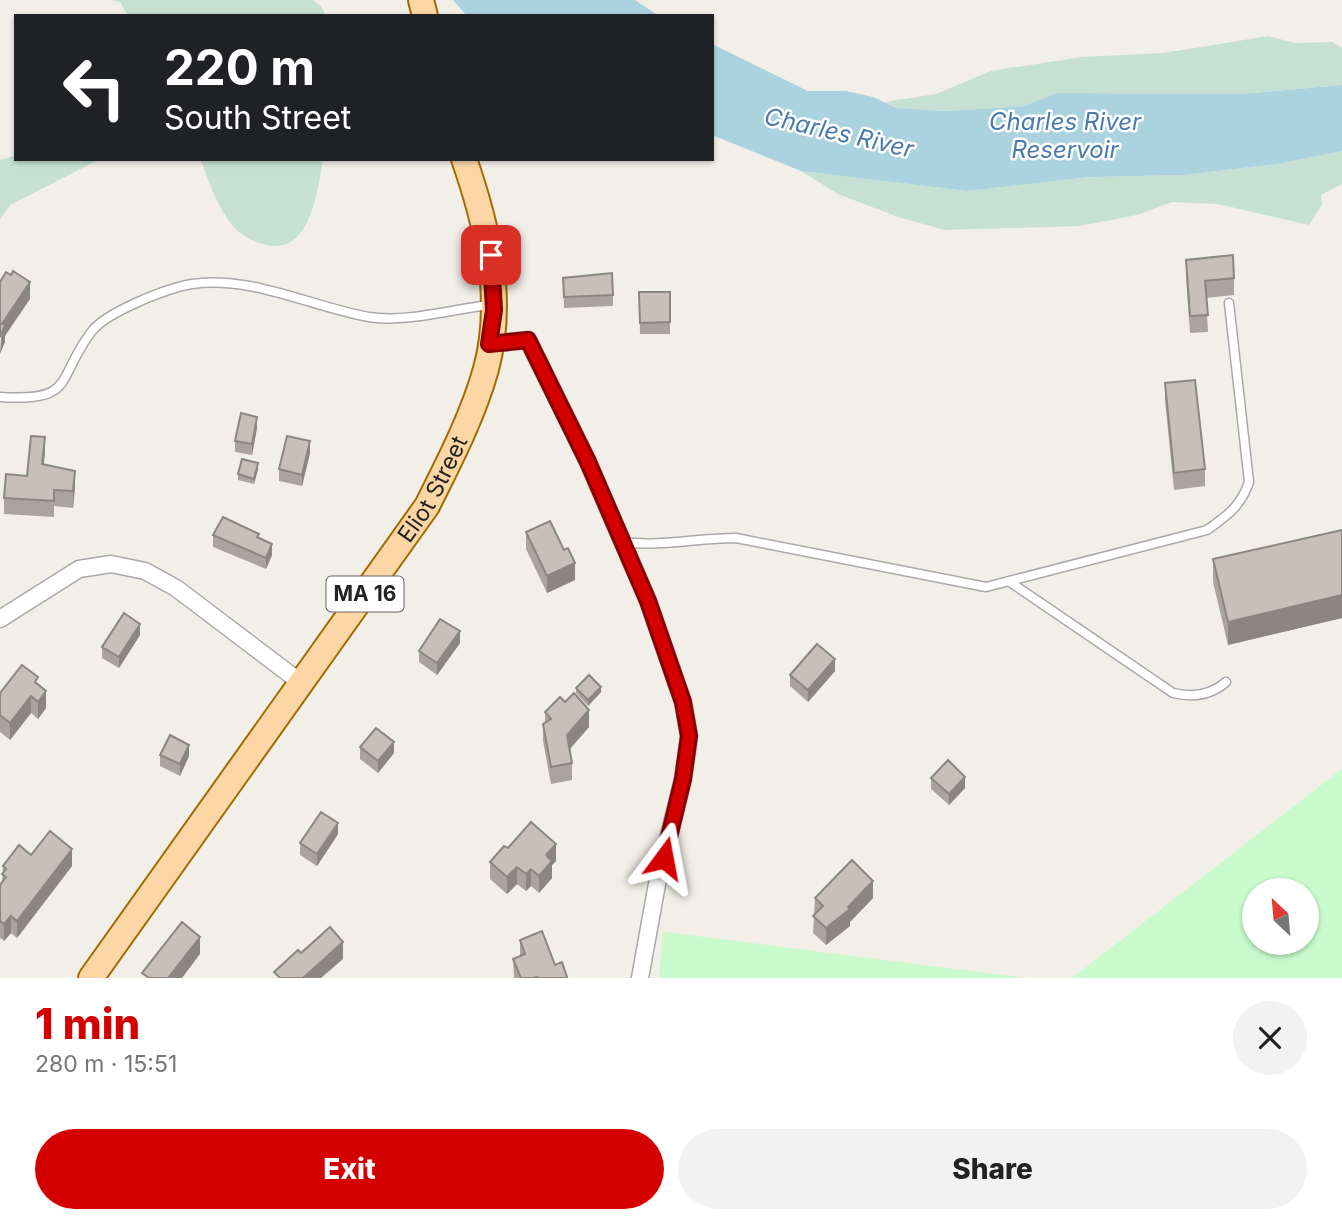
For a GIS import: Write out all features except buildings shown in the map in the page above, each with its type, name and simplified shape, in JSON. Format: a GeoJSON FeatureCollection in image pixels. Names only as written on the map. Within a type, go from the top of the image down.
{"type":"FeatureCollection","features":[{"type":"Feature","properties":{"kind":"main road","name":"Eliot Street"},"geometry":{"type":"LineString","coordinates":[[91,978],[427,506],[469,413],[486,368],[489,344],[493,304],[491,255],[481,208],[465,161]]}},
{"type":"Feature","properties":{"kind":"street"},"geometry":{"type":"LineString","coordinates":[[489,344],[528,340],[588,462],[620,542],[648,601],[672,666],[689,736],[683,779],[657,884],[640,978]]}},
{"type":"Feature","properties":{"kind":"street"},"geometry":{"type":"LineString","coordinates":[[0,619],[79,569],[111,564],[145,571],[176,588],[300,682]]}},
{"type":"Feature","properties":{"kind":"lane"},"geometry":{"type":"LineString","coordinates":[[0,397],[31,399],[50,395],[64,384],[92,331],[108,318],[158,295],[192,284],[219,283],[252,288],[371,317],[401,317],[493,304]]}},
{"type":"Feature","properties":{"kind":"lane"},"geometry":{"type":"LineString","coordinates":[[620,542],[653,546],[711,538],[736,538],[986,587],[1183,539],[1207,530],[1243,499],[1249,482],[1229,303]]}},
{"type":"Feature","properties":{"kind":"lane"},"geometry":{"type":"LineString","coordinates":[[1010,582],[1173,693],[1186,696],[1214,692],[1226,682]]}},
{"type":"Feature","properties":{"kind":"green space"},"geometry":{"type":"Polygon","coordinates":[[[111,0],[313,0],[321,6],[325,14],[127,14],[120,2],[111,0]]]}},
{"type":"Feature","properties":{"kind":"green space"},"geometry":{"type":"Polygon","coordinates":[[[1268,36],[1295,43],[1333,42],[1342,48],[1342,85],[1242,94],[1057,93],[1024,106],[945,111],[897,108],[885,102],[936,94],[991,71],[1082,57],[1164,53],[1268,36]]]}},
{"type":"Feature","properties":{"kind":"green space"},"geometry":{"type":"Polygon","coordinates":[[[1342,151],[1342,184],[1321,195],[1322,205],[1309,225],[1218,204],[1172,202],[1137,215],[1079,226],[945,230],[898,217],[838,194],[801,171],[967,191],[1090,177],[1184,175],[1277,164],[1342,151]]]}},
{"type":"Feature","properties":{"kind":"green space"},"geometry":{"type":"Polygon","coordinates":[[[14,156],[14,161],[96,161],[10,205],[0,220],[0,160],[14,156]]]}},
{"type":"Feature","properties":{"kind":"green space"},"geometry":{"type":"Polygon","coordinates":[[[201,161],[323,161],[318,189],[308,221],[290,242],[277,246],[260,243],[241,234],[233,227],[215,197],[201,161]]]}},
{"type":"Feature","properties":{"kind":"green space"},"geometry":{"type":"Polygon","coordinates":[[[1342,769],[1342,978],[1072,978],[1342,769]]]}},
{"type":"Feature","properties":{"kind":"green space"},"geometry":{"type":"Polygon","coordinates":[[[663,932],[673,933],[1026,978],[659,978],[663,932]]]}},
{"type":"Feature","properties":{"kind":"water"},"geometry":{"type":"Polygon","coordinates":[[[453,0],[635,0],[656,14],[465,14],[453,0]]]}},
{"type":"Feature","properties":{"kind":"water","name":"Charles River Reservoir"},"geometry":{"type":"Polygon","coordinates":[[[714,45],[808,91],[846,91],[873,97],[897,108],[945,111],[1024,106],[1057,93],[1242,94],[1342,85],[1342,151],[1277,164],[1184,175],[1090,177],[967,191],[801,171],[714,136],[714,45]]]}},
{"type":"Feature","properties":{"kind":"route"},"geometry":{"type":"LineString","coordinates":[[491,255],[494,310],[489,344],[528,340],[588,462],[620,542],[648,601],[683,702],[689,736],[683,779],[664,858]]}},
{"type":"Feature","properties":{"kind":"water label","name":"Charles River"},"geometry":{"type":"Point","coordinates":[839,133]}}]}
